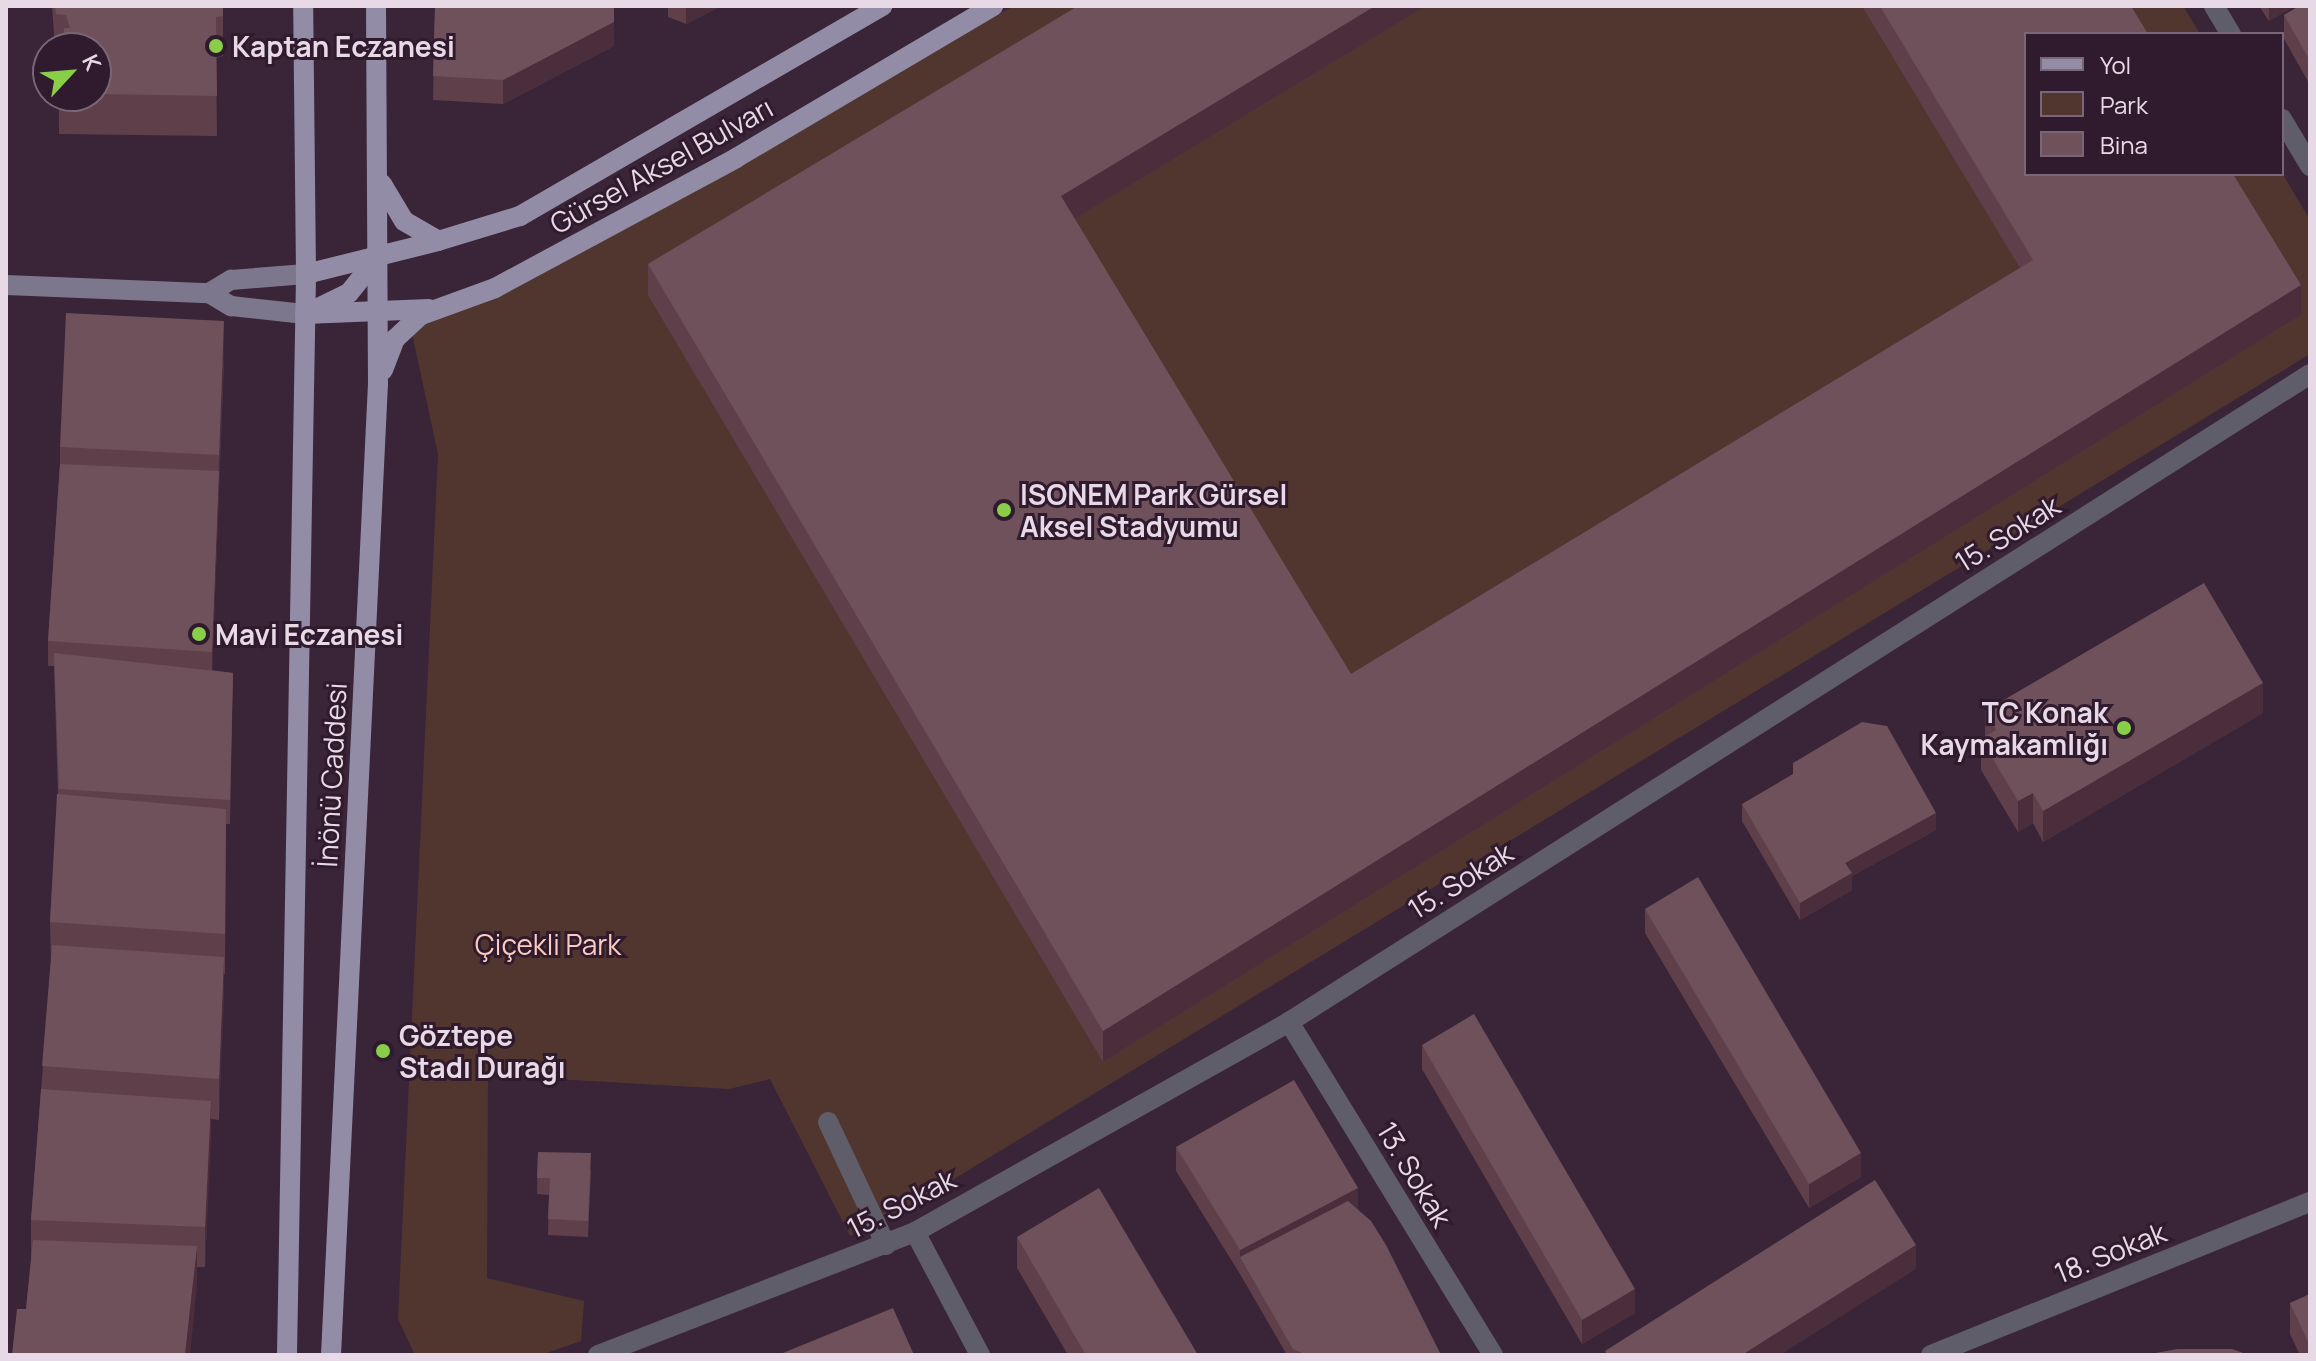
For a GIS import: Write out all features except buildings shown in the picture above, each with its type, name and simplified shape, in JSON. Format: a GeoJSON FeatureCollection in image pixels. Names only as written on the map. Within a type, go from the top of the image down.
{"type":"FeatureCollection","features":[{"type":"Feature","properties":{"kind":"main road","name":"İnönü Caddesi"},"geometry":{"type":"LineString","coordinates":[[287,1355],[306,274],[303,6]]}},
{"type":"Feature","properties":{"kind":"main road","name":"İnönü Caddesi"},"geometry":{"type":"LineString","coordinates":[[331,1355],[378,385],[376,6]]}},
{"type":"Feature","properties":{"kind":"main road","name":"Gürsel Aksel Bulvarı"},"geometry":{"type":"LineString","coordinates":[[306,274],[438,241],[520,216],[882,6]]}},
{"type":"Feature","properties":{"kind":"main road","name":"Gürsel Aksel Bulvarı"},"geometry":{"type":"LineString","coordinates":[[378,385],[395,339],[433,308],[495,288],[681,188],[993,6]]}},
{"type":"Feature","properties":{"kind":"main road"},"geometry":{"type":"LineString","coordinates":[[378,167],[390,204],[416,232],[438,241]]}},
{"type":"Feature","properties":{"kind":"main road"},"geometry":{"type":"LineString","coordinates":[[305,314],[349,293],[370,273],[379,255]]}},
{"type":"Feature","properties":{"kind":"main road"},"geometry":{"type":"LineString","coordinates":[[305,314],[433,308]]}},
{"type":"Feature","properties":{"kind":"street"},"geometry":{"type":"LineString","coordinates":[[2214,6],[2230,32]]}},
{"type":"Feature","properties":{"kind":"street"},"geometry":{"type":"LineString","coordinates":[[2284,122],[2310,166]]}},
{"type":"Feature","properties":{"kind":"street"},"geometry":{"type":"LineString","coordinates":[[209,293],[231,280],[306,274]]}},
{"type":"Feature","properties":{"kind":"street"},"geometry":{"type":"LineString","coordinates":[[6,285],[209,293],[231,306],[305,314]]}},
{"type":"Feature","properties":{"kind":"street","name":"15. Sokak"},"geometry":{"type":"LineString","coordinates":[[598,1355],[915,1232],[1289,1022],[2310,374]]}},
{"type":"Feature","properties":{"kind":"street","name":"13. Sokak"},"geometry":{"type":"LineString","coordinates":[[1289,1022],[1493,1355]]}},
{"type":"Feature","properties":{"kind":"street"},"geometry":{"type":"LineString","coordinates":[[828,1122],[886,1245]]}},
{"type":"Feature","properties":{"kind":"street","name":"18. Sokak"},"geometry":{"type":"LineString","coordinates":[[1931,1355],[2310,1202]]}},
{"type":"Feature","properties":{"kind":"street"},"geometry":{"type":"LineString","coordinates":[[915,1232],[980,1355]]}},
{"type":"Feature","properties":{"kind":"green space","name":"Çiçekli Park"},"geometry":{"type":"Polygon","coordinates":[[[1014,6],[2183,6],[2199,32],[2024,32],[2024,176],[2284,176],[2310,220],[2310,354],[898,1213],[850,1236],[770,1079],[729,1089],[488,1075],[487,1278],[584,1301],[581,1341],[541,1355],[415,1355],[398,1319],[438,454],[410,324],[1014,6]]]}},
{"type":"Feature","properties":{"kind":"place","name":"Kaptan Eczanesi"},"geometry":{"type":"Point","coordinates":[216,46]}},
{"type":"Feature","properties":{"kind":"place","name":"ISONEM Park Gürsel Aksel Stadyumu"},"geometry":{"type":"Point","coordinates":[1004,510]}},
{"type":"Feature","properties":{"kind":"place","name":"Mavi Eczanesi"},"geometry":{"type":"Point","coordinates":[199,634]}},
{"type":"Feature","properties":{"kind":"place","name":"TC Konak Kaymakamlığı"},"geometry":{"type":"Point","coordinates":[2124,728]}},
{"type":"Feature","properties":{"kind":"place","name":"Göztepe Stadı Durağı"},"geometry":{"type":"Point","coordinates":[383,1051]}}]}
